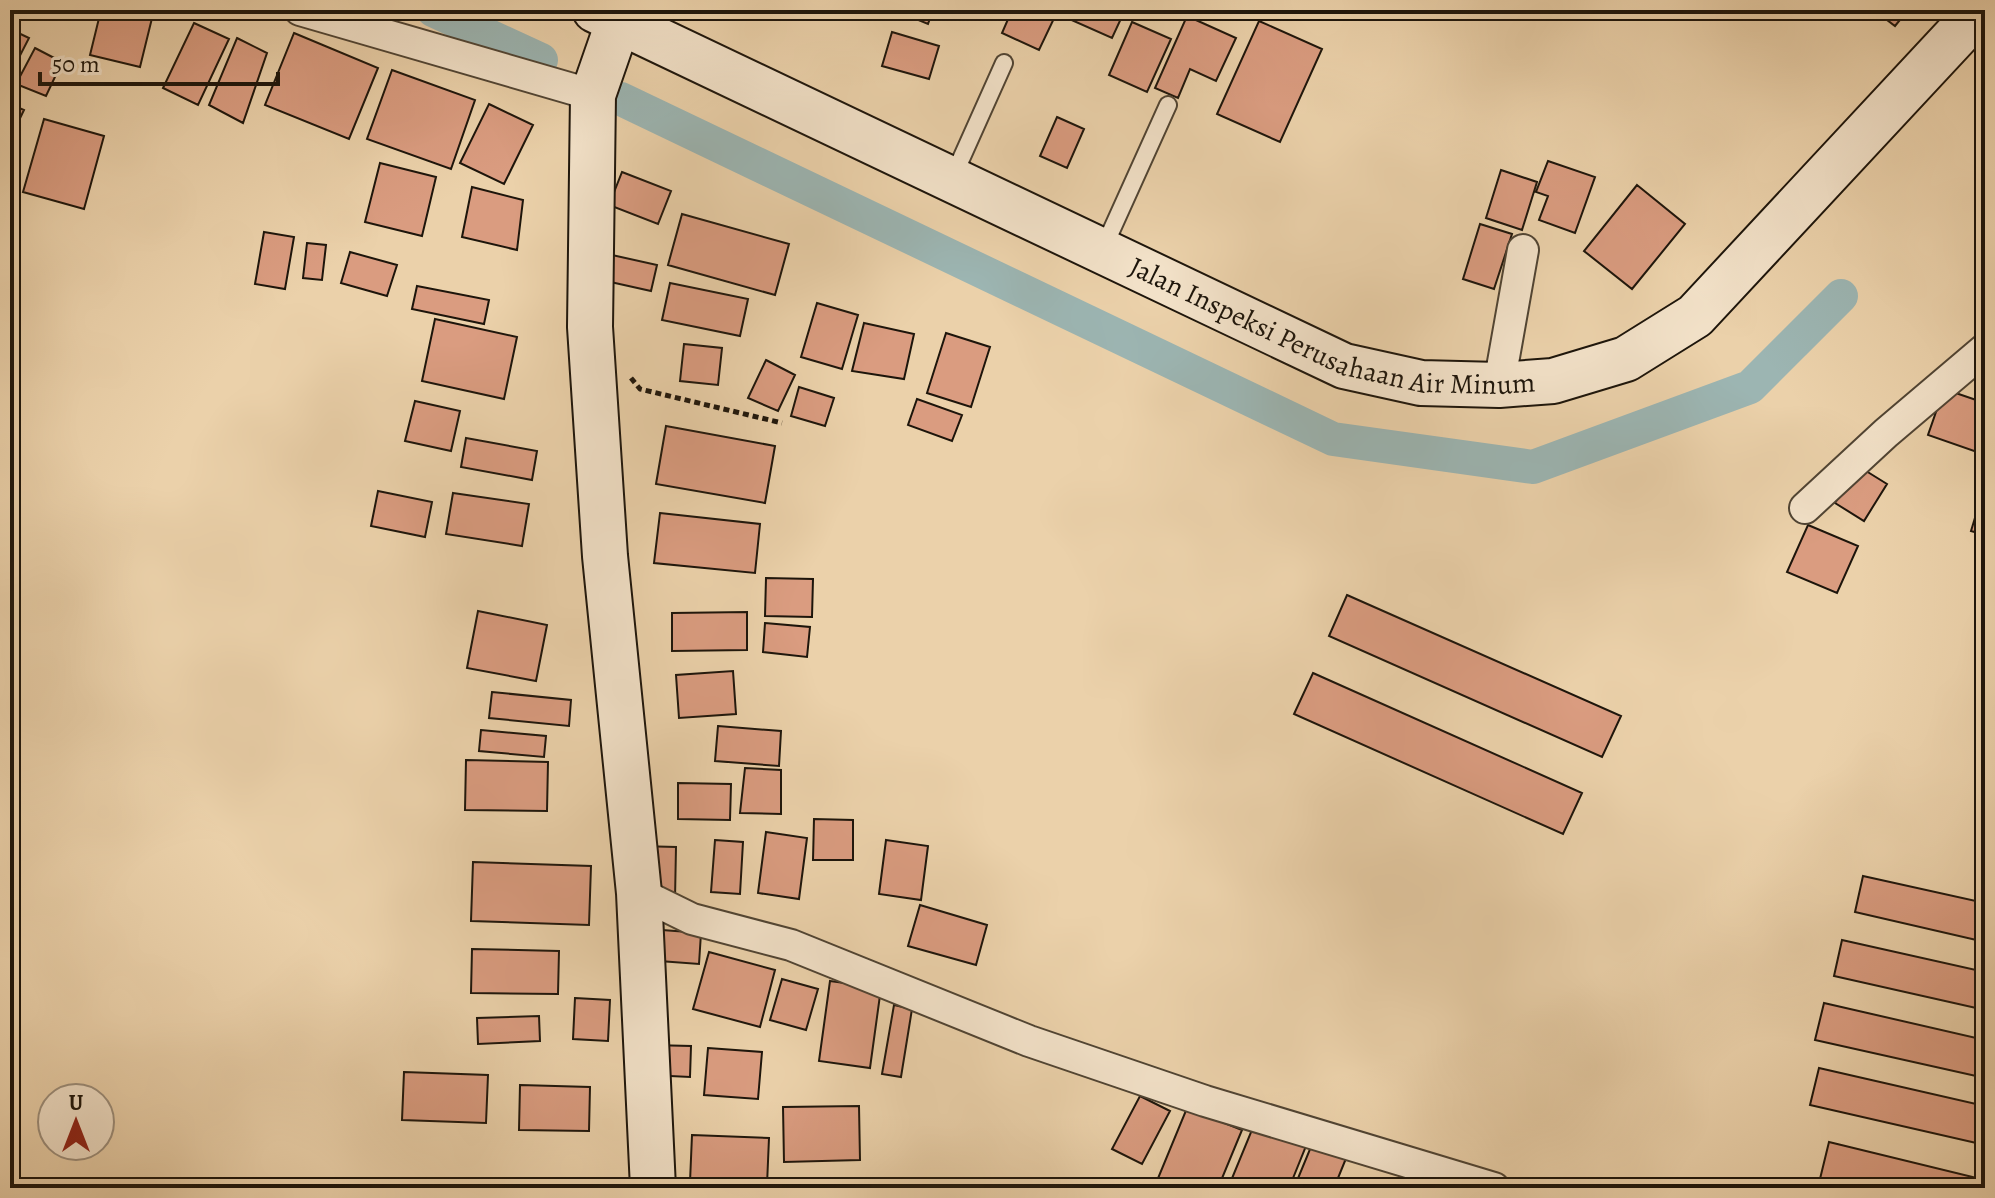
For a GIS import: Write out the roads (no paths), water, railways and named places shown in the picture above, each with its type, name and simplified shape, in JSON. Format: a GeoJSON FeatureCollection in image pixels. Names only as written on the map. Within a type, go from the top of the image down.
{"type":"FeatureCollection","features":[{"type":"Feature","properties":{"kind":"street"},"geometry":{"type":"LineString","coordinates":[[300,10],[593,95]]}},
{"type":"Feature","properties":{"kind":"street","name":"Jalan Inspeksi Perusahaan Air Minum"},"geometry":{"type":"LineString","coordinates":[[607,15],[1344,366],[1421,383],[1499,385],[1553,381],[1626,359],[1695,316],[1980,10]]}},
{"type":"Feature","properties":{"kind":"street"},"geometry":{"type":"LineString","coordinates":[[607,15],[593,95],[590,327],[605,556],[639,893],[653,1188]]}},
{"type":"Feature","properties":{"kind":"street"},"geometry":{"type":"LineString","coordinates":[[1499,385],[1523,250]]}},
{"type":"Feature","properties":{"kind":"street"},"geometry":{"type":"LineString","coordinates":[[1805,508],[1886,433],[1985,349]]}},
{"type":"Feature","properties":{"kind":"street"},"geometry":{"type":"LineString","coordinates":[[639,893],[692,919],[791,945],[1029,1041],[1205,1101],[1494,1188]]}},
{"type":"Feature","properties":{"kind":"lane"},"geometry":{"type":"LineString","coordinates":[[952,178],[1004,63]]}},
{"type":"Feature","properties":{"kind":"lane"},"geometry":{"type":"LineString","coordinates":[[1102,251],[1168,105]]}},
{"type":"Feature","properties":{"kind":"waterway"},"geometry":{"type":"LineString","coordinates":[[433,10],[541,60]]}},
{"type":"Feature","properties":{"kind":"waterway"},"geometry":{"type":"LineString","coordinates":[[621,99],[1333,439],[1533,467],[1750,387],[1841,296]]}}]}
